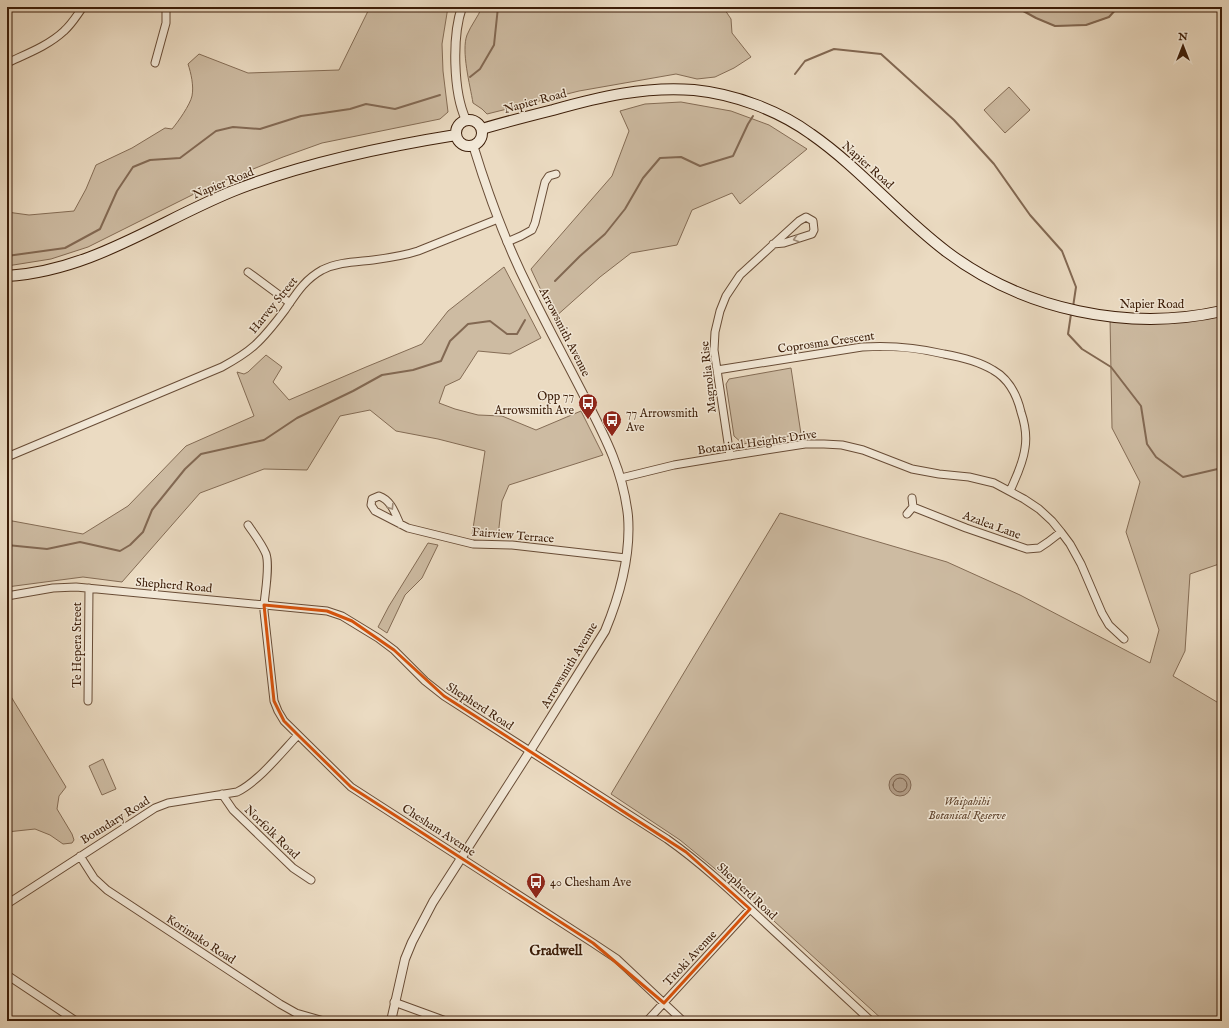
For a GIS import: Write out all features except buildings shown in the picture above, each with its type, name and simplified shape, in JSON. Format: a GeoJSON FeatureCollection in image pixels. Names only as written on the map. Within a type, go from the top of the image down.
{"type":"FeatureCollection","features":[{"type":"Feature","properties":{"kind":"main road","name":"Napier Road"},"geometry":{"type":"LineString","coordinates":[[482,129],[591,99],[634,91],[693,90],[730,97],[754,104],[808,131],[841,158],[911,222],[947,252],[984,276],[1026,296],[1053,306],[1112,316],[1136,318],[1176,318],[1222,311]]}},
{"type":"Feature","properties":{"kind":"main road"},"geometry":{"type":"LineString","coordinates":[[466,120],[476,122],[482,129],[480,141],[473,145],[464,145],[456,135],[458,126],[466,120]]}},
{"type":"Feature","properties":{"kind":"main road","name":"Napier Road"},"geometry":{"type":"LineString","coordinates":[[7,276],[36,273],[60,268],[86,259],[120,245],[169,220],[232,192],[290,171],[421,140],[456,135]]}},
{"type":"Feature","properties":{"kind":"street"},"geometry":{"type":"LineString","coordinates":[[7,63],[38,49],[56,38],[72,23],[84,7]]}},
{"type":"Feature","properties":{"kind":"street"},"geometry":{"type":"LineString","coordinates":[[155,63],[166,23],[166,7]]}},
{"type":"Feature","properties":{"kind":"street"},"geometry":{"type":"LineString","coordinates":[[462,7],[457,30],[455,67],[460,99],[466,120]]}},
{"type":"Feature","properties":{"kind":"street","name":"Arrowsmith Avenue"},"geometry":{"type":"LineString","coordinates":[[391,1021],[394,1002],[405,959],[412,942],[433,902],[605,631],[619,591],[626,558],[628,517],[621,478],[614,457],[606,438],[528,287],[507,242],[483,178],[473,145]]}},
{"type":"Feature","properties":{"kind":"street"},"geometry":{"type":"LineString","coordinates":[[507,242],[532,230],[545,182],[549,176],[556,174]]}},
{"type":"Feature","properties":{"kind":"street","name":"Magnolia Rise"},"geometry":{"type":"LineString","coordinates":[[730,456],[714,350],[715,332],[720,311],[726,296],[740,275],[773,244],[799,221],[806,217],[813,221],[814,230],[812,234],[784,243],[773,244]]}},
{"type":"Feature","properties":{"kind":"street","name":"Harvey Street"},"geometry":{"type":"LineString","coordinates":[[7,457],[222,367],[239,357],[255,345],[290,303],[298,291],[309,279],[321,271],[332,266],[351,261],[404,255],[418,251],[498,219]]}},
{"type":"Feature","properties":{"kind":"street"},"geometry":{"type":"LineString","coordinates":[[248,272],[290,303]]}},
{"type":"Feature","properties":{"kind":"street","name":"Coprosma Crescent"},"geometry":{"type":"LineString","coordinates":[[717,370],[875,346],[903,346],[917,348],[957,356],[976,362],[994,370],[1014,391],[1024,423],[1026,435],[1024,458],[1010,491]]}},
{"type":"Feature","properties":{"kind":"street","name":"Botanical Heights Drive"},"geometry":{"type":"LineString","coordinates":[[621,478],[674,465],[805,444],[842,445],[863,450],[912,469],[939,474],[969,476],[994,483],[1039,509],[1061,532],[1070,544],[1081,564],[1095,599],[1109,625],[1124,639]]}},
{"type":"Feature","properties":{"kind":"street"},"geometry":{"type":"LineString","coordinates":[[907,514],[913,507],[912,498]]}},
{"type":"Feature","properties":{"kind":"street","name":"Azalea Lane"},"geometry":{"type":"LineString","coordinates":[[913,507],[1027,549],[1039,548],[1061,532]]}},
{"type":"Feature","properties":{"kind":"street","name":"Fairview Terrace"},"geometry":{"type":"LineString","coordinates":[[400,524],[408,528],[474,544],[512,545],[626,558]]}},
{"type":"Feature","properties":{"kind":"street","name":"Chesham Avenue"},"geometry":{"type":"LineString","coordinates":[[248,525],[261,545],[266,556],[268,566],[264,605],[274,701],[284,721],[351,786],[611,955],[683,1021]]}},
{"type":"Feature","properties":{"kind":"street","name":"Shepherd Road"},"geometry":{"type":"LineString","coordinates":[[7,596],[65,587],[89,588],[327,611],[342,616],[378,638],[394,650],[425,681],[444,696],[679,847],[700,863],[871,1021]]}},
{"type":"Feature","properties":{"kind":"street","name":"Te Hepera Street"},"geometry":{"type":"LineString","coordinates":[[88,701],[89,588]]}},
{"type":"Feature","properties":{"kind":"street","name":"Boundary Road"},"geometry":{"type":"LineString","coordinates":[[7,904],[161,805],[237,792],[244,789],[253,782],[298,735]]}},
{"type":"Feature","properties":{"kind":"street","name":"Norfolk Road"},"geometry":{"type":"LineString","coordinates":[[222,794],[233,810],[293,868],[311,880]]}},
{"type":"Feature","properties":{"kind":"street","name":"Korimako Road"},"geometry":{"type":"LineString","coordinates":[[80,856],[94,878],[107,890],[280,1004],[296,1013],[324,1021]]}},
{"type":"Feature","properties":{"kind":"street","name":"Titoki Avenue"},"geometry":{"type":"LineString","coordinates":[[647,1021],[750,909]]}},
{"type":"Feature","properties":{"kind":"street"},"geometry":{"type":"LineString","coordinates":[[7,975],[76,1021]]}},
{"type":"Feature","properties":{"kind":"street"},"geometry":{"type":"LineString","coordinates":[[394,1002],[446,1021]]}},
{"type":"Feature","properties":{"kind":"highlighted area"},"geometry":{"type":"Polygon","coordinates":[[[264,605],[327,611],[352,621],[394,650],[444,696],[686,852],[750,909],[664,1003],[593,943],[351,787],[298,735],[284,721],[274,701],[264,605]]]}},
{"type":"Feature","properties":{"kind":"green space"},"geometry":{"type":"Polygon","coordinates":[[[370,7],[448,7],[442,44],[443,71],[448,112],[440,119],[322,143],[206,188],[88,247],[51,259],[7,266],[7,212],[29,215],[74,211],[86,189],[96,165],[132,148],[165,128],[172,129],[191,100],[193,92],[188,64],[199,54],[248,73],[339,70],[370,7]]]}},
{"type":"Feature","properties":{"kind":"green space"},"geometry":{"type":"Polygon","coordinates":[[[482,7],[723,7],[731,19],[732,33],[751,57],[734,68],[715,77],[697,79],[676,74],[579,91],[487,114],[473,103],[465,59],[465,42],[467,35],[482,7]]]}},
{"type":"Feature","properties":{"kind":"green space"},"geometry":{"type":"Polygon","coordinates":[[[1016,7],[1118,7],[1109,17],[1086,25],[1055,26],[1016,7]]]}},
{"type":"Feature","properties":{"kind":"green space"},"geometry":{"type":"Polygon","coordinates":[[[1009,87],[1030,110],[1005,133],[984,110],[1009,87]]]}},
{"type":"Feature","properties":{"kind":"green space"},"geometry":{"type":"Polygon","coordinates":[[[681,102],[731,111],[769,125],[807,149],[740,204],[732,193],[692,210],[677,245],[631,253],[600,277],[554,318],[531,269],[612,176],[629,131],[620,111],[645,104],[681,102]]]}},
{"type":"Feature","properties":{"kind":"green space"},"geometry":{"type":"Polygon","coordinates":[[[504,267],[541,338],[510,354],[478,351],[460,379],[445,386],[439,403],[478,415],[502,416],[536,430],[581,411],[603,455],[509,485],[502,501],[498,536],[472,535],[485,451],[438,439],[396,431],[370,410],[340,416],[307,470],[264,469],[200,493],[122,582],[83,577],[7,587],[7,520],[83,534],[128,506],[186,446],[254,416],[237,372],[244,374],[248,372],[266,355],[282,367],[273,382],[289,400],[422,344],[448,311],[504,267]]]}},
{"type":"Feature","properties":{"kind":"green space","name":"Waipahihi Botanical Reserve"},"geometry":{"type":"Polygon","coordinates":[[[1222,310],[1222,563],[1190,574],[1185,651],[1173,676],[1222,705],[1222,1021],[884,1021],[731,882],[680,840],[611,794],[780,513],[947,562],[1020,595],[1150,663],[1159,630],[1126,532],[1140,482],[1112,428],[1110,318],[1222,310]]]}},
{"type":"Feature","properties":{"kind":"green space"},"geometry":{"type":"Polygon","coordinates":[[[791,368],[801,434],[743,444],[734,436],[726,384],[729,379],[791,368]]]}},
{"type":"Feature","properties":{"kind":"green space"},"geometry":{"type":"Polygon","coordinates":[[[428,543],[438,545],[422,578],[405,595],[387,633],[378,627],[389,606],[428,543]]]}},
{"type":"Feature","properties":{"kind":"green space"},"geometry":{"type":"Polygon","coordinates":[[[7,690],[66,787],[59,796],[57,809],[72,834],[74,840],[72,843],[63,844],[50,835],[35,829],[7,832],[7,690]]]}},
{"type":"Feature","properties":{"kind":"green space"},"geometry":{"type":"Polygon","coordinates":[[[103,759],[116,789],[102,795],[89,766],[103,759]]]}},
{"type":"Feature","properties":{"kind":"water"},"geometry":{"type":"Polygon","coordinates":[[[896,774],[904,774],[911,781],[911,789],[904,796],[896,796],[889,789],[889,781],[896,774]]]}},
{"type":"Feature","properties":{"kind":"waterway"},"geometry":{"type":"LineString","coordinates":[[470,77],[480,69],[494,45],[498,7]]}},
{"type":"Feature","properties":{"kind":"waterway"},"geometry":{"type":"LineString","coordinates":[[992,7],[997,7]]}},
{"type":"Feature","properties":{"kind":"waterway"},"geometry":{"type":"LineString","coordinates":[[1016,7],[1055,26],[1086,25],[1109,17],[1118,7]]}},
{"type":"Feature","properties":{"kind":"waterway"},"geometry":{"type":"LineString","coordinates":[[795,74],[805,61],[834,49],[881,54],[954,120],[994,164],[1030,215],[1062,251],[1076,287],[1073,307]]}},
{"type":"Feature","properties":{"kind":"waterway"},"geometry":{"type":"LineString","coordinates":[[7,256],[65,248],[100,229],[117,191],[133,167],[150,160],[180,158],[216,131],[233,127],[260,129],[301,116],[350,109],[366,104],[395,109],[440,95]]}},
{"type":"Feature","properties":{"kind":"waterway"},"geometry":{"type":"LineString","coordinates":[[555,281],[605,234],[625,209],[643,178],[660,158],[681,157],[700,166],[733,156],[753,116]]}},
{"type":"Feature","properties":{"kind":"waterway"},"geometry":{"type":"LineString","coordinates":[[1071,314],[1068,334],[1082,349],[1111,367],[1141,406],[1147,444],[1156,457],[1183,477],[1222,468]]}},
{"type":"Feature","properties":{"kind":"waterway"},"geometry":{"type":"LineString","coordinates":[[7,545],[47,549],[80,542],[120,551],[130,545],[143,532],[152,510],[185,469],[201,454],[264,440],[297,418],[382,375],[413,370],[441,361],[450,341],[468,324],[490,321],[507,334],[517,334],[525,320]]}},
{"type":"Feature","properties":{"kind":"place","name":"Opp 77 Arrowsmith Ave"},"geometry":{"type":"Point","coordinates":[588,420]}},
{"type":"Feature","properties":{"kind":"place","name":"77 Arrowsmith Ave"},"geometry":{"type":"Point","coordinates":[612,437]}},
{"type":"Feature","properties":{"kind":"place","name":"40 Chesham Ave"},"geometry":{"type":"Point","coordinates":[536,899]}},
{"type":"Feature","properties":{"kind":"district","name":"Gradwell"},"geometry":{"type":"Point","coordinates":[556,950]}}]}
